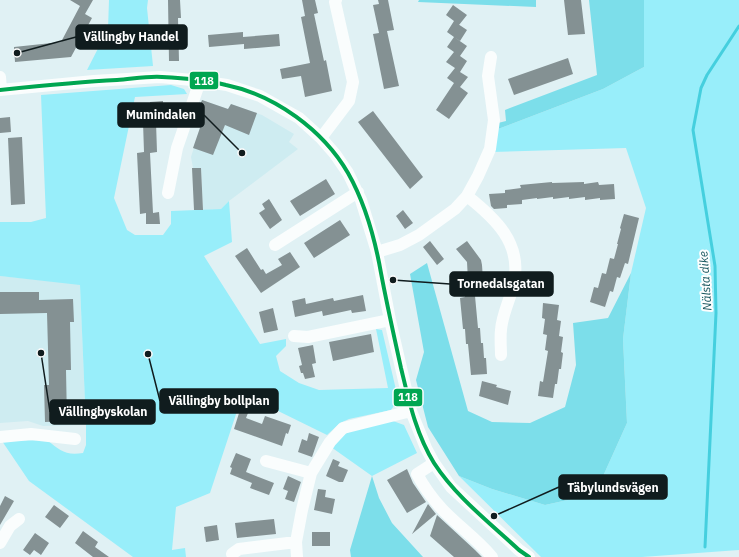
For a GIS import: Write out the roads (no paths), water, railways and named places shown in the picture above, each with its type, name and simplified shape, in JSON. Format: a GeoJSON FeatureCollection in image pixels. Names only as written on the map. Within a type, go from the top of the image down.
{"type":"FeatureCollection","features":[{"type":"Feature","properties":{"kind":"street"},"geometry":{"type":"LineString","coordinates":[[321,138],[349,101],[352,82],[335,2],[336,0]]}},
{"type":"Feature","properties":{"kind":"street"},"geometry":{"type":"LineString","coordinates":[[377,252],[400,245],[419,235],[455,209],[467,196],[490,149],[494,120],[488,76],[491,56]]}},
{"type":"Feature","properties":{"kind":"street"},"geometry":{"type":"LineString","coordinates":[[0,78],[1,90],[94,81],[160,77],[200,81],[227,85],[260,96],[300,118],[321,138],[339,160],[358,192],[377,252],[390,320],[411,411],[426,448],[434,463],[451,487],[522,553],[529,557]]}},
{"type":"Feature","properties":{"kind":"street"},"geometry":{"type":"LineString","coordinates":[[168,193],[177,148],[200,81]]}},
{"type":"Feature","properties":{"kind":"street"},"geometry":{"type":"LineString","coordinates":[[275,245],[358,192]]}},
{"type":"Feature","properties":{"kind":"street"},"geometry":{"type":"LineString","coordinates":[[467,196],[483,208],[506,235],[510,242],[516,262],[514,282],[501,329],[501,355]]}},
{"type":"Feature","properties":{"kind":"street"},"geometry":{"type":"LineString","coordinates":[[294,336],[308,337],[390,320]]}},
{"type":"Feature","properties":{"kind":"street"},"geometry":{"type":"LineString","coordinates":[[297,557],[296,542],[311,473],[330,442],[342,428],[411,411]]}},
{"type":"Feature","properties":{"kind":"street"},"geometry":{"type":"LineString","coordinates":[[0,437],[30,434],[75,439]]}},
{"type":"Feature","properties":{"kind":"street"},"geometry":{"type":"LineString","coordinates":[[266,461],[311,473]]}},
{"type":"Feature","properties":{"kind":"street"},"geometry":{"type":"LineString","coordinates":[[434,463],[417,474],[427,490],[443,510],[492,557]]}},
{"type":"Feature","properties":{"kind":"street"},"geometry":{"type":"LineString","coordinates":[[0,543],[10,526],[19,519]]}},
{"type":"Feature","properties":{"kind":"street"},"geometry":{"type":"LineString","coordinates":[[232,554],[239,549],[296,542]]}},
{"type":"Feature","properties":{"kind":"waterway","name":"Nälsta dike"},"geometry":{"type":"LineString","coordinates":[[705,547],[716,313],[715,266],[693,130],[701,88],[707,75],[739,26]]}},
{"type":"Feature","properties":{"kind":"place","name":"Vällingby Handel"},"geometry":{"type":"Point","coordinates":[17,53]}},
{"type":"Feature","properties":{"kind":"place","name":"Mumindalen"},"geometry":{"type":"Point","coordinates":[242,153]}},
{"type":"Feature","properties":{"kind":"place","name":"Tornedalsgatan"},"geometry":{"type":"Point","coordinates":[393,280]}},
{"type":"Feature","properties":{"kind":"place","name":"Vällingbyskolan"},"geometry":{"type":"Point","coordinates":[41,353]}},
{"type":"Feature","properties":{"kind":"place","name":"Vällingby bollplan"},"geometry":{"type":"Point","coordinates":[148,354]}},
{"type":"Feature","properties":{"kind":"place","name":"Täbylundsvägen"},"geometry":{"type":"Point","coordinates":[494,516]}}]}
